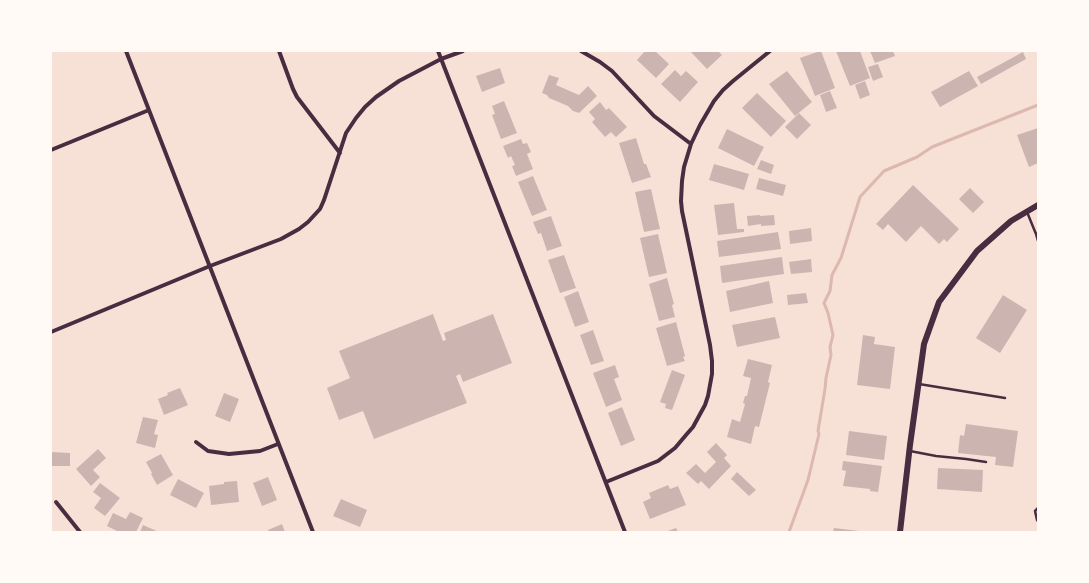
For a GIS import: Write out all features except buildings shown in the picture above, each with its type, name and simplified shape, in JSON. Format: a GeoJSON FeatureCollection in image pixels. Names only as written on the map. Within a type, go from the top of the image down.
{"type":"FeatureCollection","features":[{"type":"Feature","properties":{"kind":"street"},"geometry":{"type":"LineString","coordinates":[[126,51],[313,532]]}},
{"type":"Feature","properties":{"kind":"street"},"geometry":{"type":"LineString","coordinates":[[279,51],[293,89],[340,153]]}},
{"type":"Feature","properties":{"kind":"street"},"geometry":{"type":"LineString","coordinates":[[438,51],[625,532]]}},
{"type":"Feature","properties":{"kind":"street"},"geometry":{"type":"LineString","coordinates":[[51,332],[210,266],[281,239],[299,229],[320,209],[346,133],[356,118],[370,102],[399,81],[441,59],[463,51]]}},
{"type":"Feature","properties":{"kind":"street"},"geometry":{"type":"LineString","coordinates":[[581,51],[612,71],[654,116],[692,144]]}},
{"type":"Feature","properties":{"kind":"street"},"geometry":{"type":"LineString","coordinates":[[606,482],[658,461],[675,448],[693,426],[708,396],[712,374],[712,362],[710,345],[682,211],[681,201],[684,167],[692,144],[706,113],[714,101],[723,90],[746,69],[770,51]]}},
{"type":"Feature","properties":{"kind":"street"},"geometry":{"type":"LineString","coordinates":[[51,150],[149,110]]}},
{"type":"Feature","properties":{"kind":"street"},"geometry":{"type":"LineString","coordinates":[[900,532],[924,344],[939,302],[977,251],[1010,220],[1038,205]]}},
{"type":"Feature","properties":{"kind":"street"},"geometry":{"type":"LineString","coordinates":[[196,442],[208,451],[229,454],[260,451],[278,444]]}},
{"type":"Feature","properties":{"kind":"street"},"geometry":{"type":"LineString","coordinates":[[56,502],[80,532]]}},
{"type":"Feature","properties":{"kind":"lane"},"geometry":{"type":"LineString","coordinates":[[1026,212],[1037,233],[1038,241]]}},
{"type":"Feature","properties":{"kind":"lane"},"geometry":{"type":"LineString","coordinates":[[918,384],[1005,398]]}},
{"type":"Feature","properties":{"kind":"lane"},"geometry":{"type":"LineString","coordinates":[[910,451],[936,456],[986,462]]}},
{"type":"Feature","properties":{"kind":"lane"},"geometry":{"type":"LineString","coordinates":[[1038,508],[1035,511],[1038,521]]}},
{"type":"Feature","properties":{"kind":"waterway"},"geometry":{"type":"LineString","coordinates":[[789,532],[808,480],[819,434],[818,431],[833,335],[824,303],[830,291],[832,275],[841,258],[860,197],[884,171],[917,157],[932,147],[1038,105]]}}]}
